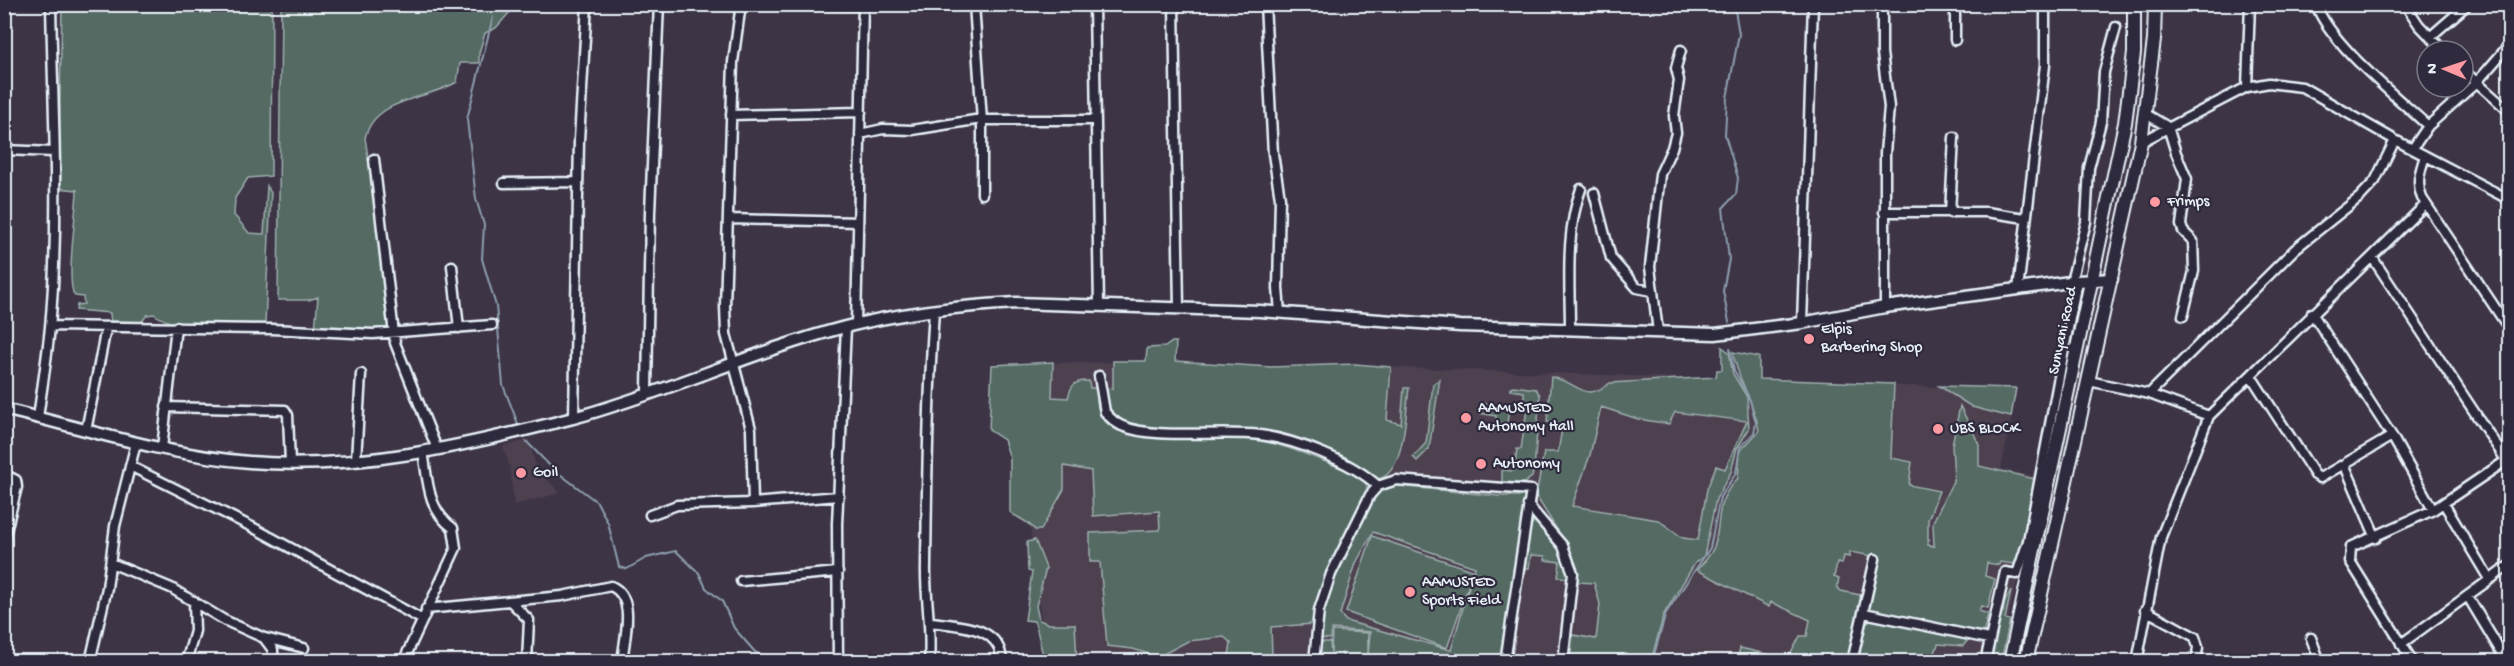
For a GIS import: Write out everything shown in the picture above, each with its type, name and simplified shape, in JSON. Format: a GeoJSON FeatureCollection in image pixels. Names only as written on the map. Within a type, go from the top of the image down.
{"type":"FeatureCollection","features":[{"type":"Feature","properties":{"kind":"main road","name":"Sunyani Road"},"geometry":{"type":"LineString","coordinates":[[2010,662],[2125,123],[2134,53],[2134,4]]}},
{"type":"Feature","properties":{"kind":"main road"},"geometry":{"type":"LineString","coordinates":[[2026,662],[2141,142],[2146,114],[2155,5]]}},
{"type":"Feature","properties":{"kind":"street"},"geometry":{"type":"LineString","coordinates":[[38,418],[50,326],[55,84],[51,4]]}},
{"type":"Feature","properties":{"kind":"street"},"geometry":{"type":"LineString","coordinates":[[574,417],[578,182],[587,4]]}},
{"type":"Feature","properties":{"kind":"street"},"geometry":{"type":"LineString","coordinates":[[647,393],[650,224],[659,4]]}},
{"type":"Feature","properties":{"kind":"street"},"geometry":{"type":"LineString","coordinates":[[741,4],[733,62],[725,306],[726,334],[751,429],[753,503]]}},
{"type":"Feature","properties":{"kind":"street"},"geometry":{"type":"LineString","coordinates":[[797,4],[863,5],[858,222],[838,496],[838,662]]}},
{"type":"Feature","properties":{"kind":"street"},"geometry":{"type":"LineString","coordinates":[[974,4],[982,121],[982,194]]}},
{"type":"Feature","properties":{"kind":"street"},"geometry":{"type":"LineString","coordinates":[[1094,4],[1099,306]]}},
{"type":"Feature","properties":{"kind":"street"},"geometry":{"type":"LineString","coordinates":[[1174,4],[1179,308]]}},
{"type":"Feature","properties":{"kind":"street"},"geometry":{"type":"LineString","coordinates":[[1265,4],[1273,154],[1280,198],[1278,288],[1280,313]]}},
{"type":"Feature","properties":{"kind":"street"},"geometry":{"type":"LineString","coordinates":[[1802,323],[1813,4]]}},
{"type":"Feature","properties":{"kind":"street"},"geometry":{"type":"LineString","coordinates":[[1882,4],[1882,53],[1889,107],[1885,153],[1885,308]]}},
{"type":"Feature","properties":{"kind":"street"},"geometry":{"type":"LineString","coordinates":[[1954,40],[1955,4]]}},
{"type":"Feature","properties":{"kind":"street"},"geometry":{"type":"LineString","coordinates":[[2018,290],[2045,65],[2045,4]]}},
{"type":"Feature","properties":{"kind":"street"},"geometry":{"type":"LineString","coordinates":[[2155,5],[2186,4]]}},
{"type":"Feature","properties":{"kind":"street"},"geometry":{"type":"LineString","coordinates":[[2247,87],[2250,4]]}},
{"type":"Feature","properties":{"kind":"street"},"geometry":{"type":"LineString","coordinates":[[2316,4],[2326,22],[2361,63],[2428,126]]}},
{"type":"Feature","properties":{"kind":"street"},"geometry":{"type":"LineString","coordinates":[[2405,4],[2430,37],[2468,4]]}},
{"type":"Feature","properties":{"kind":"street"},"geometry":{"type":"LineString","coordinates":[[1984,662],[2005,572],[2017,574],[2028,541],[2086,222],[2089,168],[2101,122],[2104,72],[2116,27]]}},
{"type":"Feature","properties":{"kind":"street"},"geometry":{"type":"LineString","coordinates":[[2413,148],[2428,126],[2477,82],[2510,44]]}},
{"type":"Feature","properties":{"kind":"street"},"geometry":{"type":"LineString","coordinates":[[1658,332],[1650,267],[1660,174],[1676,133],[1674,116],[1679,80],[1676,68],[1681,50]]}},
{"type":"Feature","properties":{"kind":"street"},"geometry":{"type":"LineString","coordinates":[[2477,82],[2510,112]]}},
{"type":"Feature","properties":{"kind":"street"},"geometry":{"type":"LineString","coordinates":[[2141,142],[2247,87],[2270,83],[2302,87],[2395,140],[2510,200]]}},
{"type":"Feature","properties":{"kind":"street"},"geometry":{"type":"LineString","coordinates":[[731,115],[861,112]]}},
{"type":"Feature","properties":{"kind":"street"},"geometry":{"type":"LineString","coordinates":[[2146,114],[2168,127],[2179,163],[2187,179],[2181,225],[2182,231],[2193,241],[2194,271],[2183,316]]}},
{"type":"Feature","properties":{"kind":"street"},"geometry":{"type":"LineString","coordinates":[[860,134],[883,129],[912,130],[982,121],[1095,120]]}},
{"type":"Feature","properties":{"kind":"street"},"geometry":{"type":"LineString","coordinates":[[1950,213],[1954,137]]}},
{"type":"Feature","properties":{"kind":"street"},"geometry":{"type":"LineString","coordinates":[[2149,394],[2295,249],[2360,198],[2375,181],[2395,140]]}},
{"type":"Feature","properties":{"kind":"street"},"geometry":{"type":"LineString","coordinates":[[4,150],[54,152]]}},
{"type":"Feature","properties":{"kind":"street"},"geometry":{"type":"LineString","coordinates":[[2425,156],[2419,175],[2419,190],[2510,330]]}},
{"type":"Feature","properties":{"kind":"street"},"geometry":{"type":"LineString","coordinates":[[374,159],[390,284],[393,333],[398,355],[437,449]]}},
{"type":"Feature","properties":{"kind":"street"},"geometry":{"type":"LineString","coordinates":[[504,183],[578,182]]}},
{"type":"Feature","properties":{"kind":"street"},"geometry":{"type":"LineString","coordinates":[[1570,329],[1571,234],[1574,207],[1581,189]]}},
{"type":"Feature","properties":{"kind":"street"},"geometry":{"type":"LineString","coordinates":[[1594,193],[1611,258],[1640,291],[1652,291]]}},
{"type":"Feature","properties":{"kind":"street"},"geometry":{"type":"LineString","coordinates":[[2137,662],[2145,610],[2161,537],[2209,416],[2426,204]]}},
{"type":"Feature","properties":{"kind":"street"},"geometry":{"type":"LineString","coordinates":[[1884,212],[1986,212],[2025,218]]}},
{"type":"Feature","properties":{"kind":"street"},"geometry":{"type":"LineString","coordinates":[[728,219],[858,222]]}},
{"type":"Feature","properties":{"kind":"street"},"geometry":{"type":"LineString","coordinates":[[2372,257],[2508,459],[2444,504],[2376,538],[2351,547],[2350,561],[2413,662]]}},
{"type":"Feature","properties":{"kind":"street"},"geometry":{"type":"LineString","coordinates":[[452,266],[459,328]]}},
{"type":"Feature","properties":{"kind":"street"},"geometry":{"type":"LineString","coordinates":[[4,409],[136,443],[250,462],[356,460],[423,452],[574,417],[851,326],[934,311],[1016,303],[1280,313],[1460,326],[1740,332],[1885,308],[2074,282],[2112,279]]}},
{"type":"Feature","properties":{"kind":"street"},"geometry":{"type":"LineString","coordinates":[[929,662],[931,622],[926,568],[925,476],[934,311]]}},
{"type":"Feature","properties":{"kind":"street"},"geometry":{"type":"LineString","coordinates":[[2312,313],[2392,436],[2433,510]]}},
{"type":"Feature","properties":{"kind":"street"},"geometry":{"type":"LineString","coordinates":[[50,326],[393,333],[492,325]]}},
{"type":"Feature","properties":{"kind":"street"},"geometry":{"type":"LineString","coordinates":[[162,448],[176,327]]}},
{"type":"Feature","properties":{"kind":"street"},"geometry":{"type":"LineString","coordinates":[[86,430],[106,328]]}},
{"type":"Feature","properties":{"kind":"street"},"geometry":{"type":"LineString","coordinates":[[356,460],[361,374]]}},
{"type":"Feature","properties":{"kind":"street"},"geometry":{"type":"LineString","coordinates":[[1100,376],[1105,412],[1122,426],[1140,431],[1263,435],[1342,462],[1362,471],[1378,486]]}},
{"type":"Feature","properties":{"kind":"street"},"geometry":{"type":"LineString","coordinates":[[2252,376],[2315,475],[2325,477],[2392,436]]}},
{"type":"Feature","properties":{"kind":"street"},"geometry":{"type":"LineString","coordinates":[[2089,381],[2149,394],[2209,416]]}},
{"type":"Feature","properties":{"kind":"street"},"geometry":{"type":"LineString","coordinates":[[166,407],[285,410],[288,415],[290,463]]}},
{"type":"Feature","properties":{"kind":"street"},"geometry":{"type":"LineString","coordinates":[[90,662],[111,563],[115,526],[136,443]]}},
{"type":"Feature","properties":{"kind":"street"},"geometry":{"type":"LineString","coordinates":[[403,662],[456,548],[453,528],[439,518],[433,507],[423,452]]}},
{"type":"Feature","properties":{"kind":"street"},"geometry":{"type":"LineString","coordinates":[[130,466],[252,527],[422,619]]}},
{"type":"Feature","properties":{"kind":"street"},"geometry":{"type":"LineString","coordinates":[[2345,466],[2376,538]]}},
{"type":"Feature","properties":{"kind":"street"},"geometry":{"type":"LineString","coordinates":[[4,474],[16,480],[17,487],[4,539]]}},
{"type":"Feature","properties":{"kind":"street"},"geometry":{"type":"LineString","coordinates":[[1314,662],[1319,610],[1331,574],[1370,495],[1378,486],[1396,480],[1531,490],[1505,662]]}},
{"type":"Feature","properties":{"kind":"street"},"geometry":{"type":"LineString","coordinates":[[650,515],[677,505],[753,503],[838,496]]}},
{"type":"Feature","properties":{"kind":"street"},"geometry":{"type":"LineString","coordinates":[[2444,504],[2489,579]]}},
{"type":"Feature","properties":{"kind":"street"},"geometry":{"type":"LineString","coordinates":[[1528,505],[1563,546],[1573,573],[1563,662]]}},
{"type":"Feature","properties":{"kind":"street"},"geometry":{"type":"LineString","coordinates":[[1852,662],[1875,559]]}},
{"type":"Feature","properties":{"kind":"street"},"geometry":{"type":"LineString","coordinates":[[111,563],[171,588],[231,624],[264,638],[304,648]]}},
{"type":"Feature","properties":{"kind":"street"},"geometry":{"type":"LineString","coordinates":[[2401,644],[2510,565]]}},
{"type":"Feature","properties":{"kind":"street"},"geometry":{"type":"LineString","coordinates":[[741,581],[838,572]]}},
{"type":"Feature","properties":{"kind":"street"},"geometry":{"type":"LineString","coordinates":[[426,609],[511,602],[611,586],[616,588],[627,609],[622,655]]}},
{"type":"Feature","properties":{"kind":"street"},"geometry":{"type":"LineString","coordinates":[[2468,597],[2506,662]]}},
{"type":"Feature","properties":{"kind":"street"},"geometry":{"type":"LineString","coordinates":[[186,662],[194,639],[194,601]]}},
{"type":"Feature","properties":{"kind":"street"},"geometry":{"type":"LineString","coordinates":[[511,602],[529,620],[527,662]]}},
{"type":"Feature","properties":{"kind":"street"},"geometry":{"type":"LineString","coordinates":[[2145,610],[2195,637],[2198,647],[2196,662]]}},
{"type":"Feature","properties":{"kind":"street"},"geometry":{"type":"LineString","coordinates":[[1864,613],[1989,639]]}},
{"type":"Feature","properties":{"kind":"street"},"geometry":{"type":"LineString","coordinates":[[931,622],[976,629],[993,637],[1002,649],[1002,662]]}},
{"type":"Feature","properties":{"kind":"street"},"geometry":{"type":"LineString","coordinates":[[264,638],[273,650],[273,662]]}},
{"type":"Feature","properties":{"kind":"street"},"geometry":{"type":"LineString","coordinates":[[2310,638],[2320,662]]}},
{"type":"Feature","properties":{"kind":"shaded area"},"geometry":{"type":"Polygon","coordinates":[[[1178,362],[1270,367],[1357,366],[2017,390],[2001,469],[2040,478],[1999,661],[1042,661],[1044,642],[1029,518],[1012,517],[1003,363],[1178,362]]]}},
{"type":"Feature","properties":{"kind":"shaded area"},"geometry":{"type":"Polygon","coordinates":[[[529,440],[536,467],[560,493],[514,505],[510,468],[503,446],[529,440]]]}},
{"type":"Feature","properties":{"kind":"green space"},"geometry":{"type":"Polygon","coordinates":[[[62,5],[272,5],[271,176],[248,178],[235,198],[234,215],[249,233],[264,234],[267,186],[271,193],[265,324],[240,328],[208,328],[177,323],[154,314],[147,315],[140,324],[111,324],[110,313],[76,310],[77,305],[84,304],[83,297],[75,296],[71,277],[77,190],[58,188],[62,5]]]}},
{"type":"Feature","properties":{"kind":"green space"},"geometry":{"type":"Polygon","coordinates":[[[281,5],[516,5],[496,28],[485,33],[479,53],[479,63],[460,63],[457,82],[404,101],[379,114],[365,138],[382,242],[391,322],[386,332],[315,330],[318,297],[309,300],[278,300],[281,5]]]}},
{"type":"Feature","properties":{"kind":"green space"},"geometry":{"type":"Polygon","coordinates":[[[1176,342],[1175,361],[1271,367],[1355,364],[1391,367],[1387,420],[1401,424],[1404,388],[1409,388],[1402,441],[1393,467],[1386,475],[1377,479],[1363,469],[1262,434],[1141,429],[1126,426],[1110,414],[1104,389],[1113,388],[1113,361],[1146,361],[1147,348],[1165,347],[1176,342]]]}},
{"type":"Feature","properties":{"kind":"green space"},"geometry":{"type":"Polygon","coordinates":[[[1722,347],[1729,352],[1733,374],[1747,397],[1749,429],[1737,448],[1731,472],[1716,499],[1704,556],[1695,563],[1664,614],[1651,661],[1567,661],[1568,654],[1571,654],[1573,635],[1596,639],[1600,604],[1594,583],[1578,582],[1573,555],[1536,496],[1544,452],[1558,452],[1563,423],[1547,422],[1551,377],[1581,390],[1593,392],[1610,383],[1716,377],[1717,370],[1722,370],[1722,347]],[[1601,407],[1590,455],[1572,506],[1658,520],[1683,538],[1698,540],[1707,489],[1716,466],[1725,469],[1747,421],[1675,412],[1669,424],[1638,419],[1601,407]]]}},
{"type":"Feature","properties":{"kind":"green space"},"geometry":{"type":"Polygon","coordinates":[[[1733,352],[1759,357],[1759,379],[1894,384],[1891,458],[1912,462],[1909,485],[1939,491],[1928,520],[1928,545],[1934,546],[1933,522],[1954,479],[1952,445],[1960,406],[1979,444],[1979,466],[2035,479],[2018,561],[2014,564],[2000,562],[1999,565],[1987,563],[1985,576],[1995,579],[1988,608],[1981,606],[1979,611],[1988,614],[1983,635],[1868,608],[1878,557],[1850,552],[1849,557],[1844,556],[1842,564],[1837,563],[1834,577],[1839,579],[1837,587],[1841,591],[1860,595],[1861,599],[1847,661],[1737,661],[1740,648],[1788,659],[1800,636],[1807,636],[1810,620],[1771,602],[1769,607],[1697,570],[1714,547],[1722,503],[1730,487],[1738,478],[1740,451],[1759,431],[1733,352]]]}},
{"type":"Feature","properties":{"kind":"green space"},"geometry":{"type":"Polygon","coordinates":[[[1053,362],[1052,397],[1068,398],[1074,384],[1089,381],[1090,388],[1098,388],[1099,411],[1109,424],[1124,433],[1167,438],[1250,438],[1292,449],[1359,475],[1367,485],[1366,492],[1323,588],[1313,624],[1271,627],[1272,655],[1263,661],[1228,661],[1231,643],[1224,637],[1188,641],[1158,657],[1133,649],[1107,646],[1100,562],[1090,562],[1090,533],[1160,530],[1159,511],[1093,516],[1091,471],[1064,466],[1064,489],[1041,530],[1035,530],[1010,512],[1010,458],[1004,440],[989,430],[992,365],[1053,362]]]}},
{"type":"Feature","properties":{"kind":"green space"},"geometry":{"type":"Polygon","coordinates":[[[1440,379],[1429,449],[1417,461],[1413,457],[1426,443],[1433,384],[1440,379]]]}},
{"type":"Feature","properties":{"kind":"green space"},"geometry":{"type":"Polygon","coordinates":[[[1513,386],[1536,389],[1540,395],[1534,469],[1532,477],[1524,483],[1502,482],[1502,470],[1514,471],[1517,449],[1521,449],[1528,402],[1524,401],[1524,392],[1510,390],[1513,386]]]}},
{"type":"Feature","properties":{"kind":"green space"},"geometry":{"type":"Polygon","coordinates":[[[1939,386],[2016,388],[2011,417],[1972,407],[1939,386]]]}},
{"type":"Feature","properties":{"kind":"green space"},"geometry":{"type":"Polygon","coordinates":[[[1480,403],[1509,408],[1507,424],[1496,422],[1496,416],[1478,413],[1480,403]]]}},
{"type":"Feature","properties":{"kind":"green space"},"geometry":{"type":"Polygon","coordinates":[[[1388,485],[1499,496],[1526,496],[1502,661],[1357,662],[1356,659],[1345,659],[1342,654],[1342,658],[1330,657],[1329,661],[1317,662],[1318,642],[1330,642],[1331,653],[1332,631],[1368,633],[1368,656],[1370,632],[1332,629],[1331,639],[1318,638],[1326,601],[1342,556],[1364,513],[1388,485]],[[1373,532],[1356,563],[1340,614],[1346,621],[1451,650],[1472,576],[1447,648],[1346,612],[1372,536],[1474,571],[1475,567],[1373,532]]]}},
{"type":"Feature","properties":{"kind":"green space"},"geometry":{"type":"Polygon","coordinates":[[[1536,520],[1558,545],[1569,578],[1558,577],[1560,562],[1545,560],[1545,556],[1531,555],[1529,568],[1523,568],[1530,526],[1536,520]]]}},
{"type":"Feature","properties":{"kind":"green space"},"geometry":{"type":"Polygon","coordinates":[[[1035,540],[1046,568],[1036,606],[1039,620],[1049,624],[1075,624],[1077,661],[1046,661],[1034,621],[1025,620],[1032,572],[1028,571],[1027,542],[1035,540]]]}},
{"type":"Feature","properties":{"kind":"green space"},"geometry":{"type":"Polygon","coordinates":[[[2011,591],[2005,619],[2010,620],[2001,661],[1988,662],[1998,611],[2003,612],[2005,601],[2011,591]]]}},
{"type":"Feature","properties":{"kind":"green space"},"geometry":{"type":"Polygon","coordinates":[[[1870,620],[1968,640],[1963,646],[1938,644],[1935,653],[1943,656],[1941,661],[1857,662],[1864,626],[1870,620]]]}},
{"type":"Feature","properties":{"kind":"waterway"},"geometry":{"type":"LineString","coordinates":[[1729,322],[1723,291],[1729,259],[1723,208],[1736,194],[1738,178],[1725,135],[1727,98],[1739,34],[1734,4]]}},
{"type":"Feature","properties":{"kind":"waterway"},"geometry":{"type":"LineString","coordinates":[[493,17],[467,119],[476,199],[484,225],[482,259],[496,306],[503,385],[518,424]]}},
{"type":"Feature","properties":{"kind":"waterway"},"geometry":{"type":"LineString","coordinates":[[1652,662],[1666,613],[1710,548],[1720,497],[1736,473],[1740,447],[1754,433],[1756,423],[1750,400],[1734,370],[1730,348]]}},
{"type":"Feature","properties":{"kind":"waterway"},"geometry":{"type":"LineString","coordinates":[[526,441],[553,469],[597,502],[608,523],[619,567],[627,569],[646,558],[676,551],[699,573],[706,588],[722,601],[734,628],[755,652],[774,662]]}},
{"type":"Feature","properties":{"kind":"place","name":"Frimps"},"geometry":{"type":"Point","coordinates":[2155,202]}},
{"type":"Feature","properties":{"kind":"place","name":"Elpis Barbering Shop"},"geometry":{"type":"Point","coordinates":[1809,339]}},
{"type":"Feature","properties":{"kind":"place","name":"AAMUSTED Autonomy Hall"},"geometry":{"type":"Point","coordinates":[1466,418]}},
{"type":"Feature","properties":{"kind":"place","name":"UBS BLOCK"},"geometry":{"type":"Point","coordinates":[1938,429]}},
{"type":"Feature","properties":{"kind":"place","name":"Autonomy"},"geometry":{"type":"Point","coordinates":[1481,464]}},
{"type":"Feature","properties":{"kind":"place","name":"Goil"},"geometry":{"type":"Point","coordinates":[521,473]}},
{"type":"Feature","properties":{"kind":"place","name":"AAMUSTED Sports Field"},"geometry":{"type":"Point","coordinates":[1410,592]}}]}
